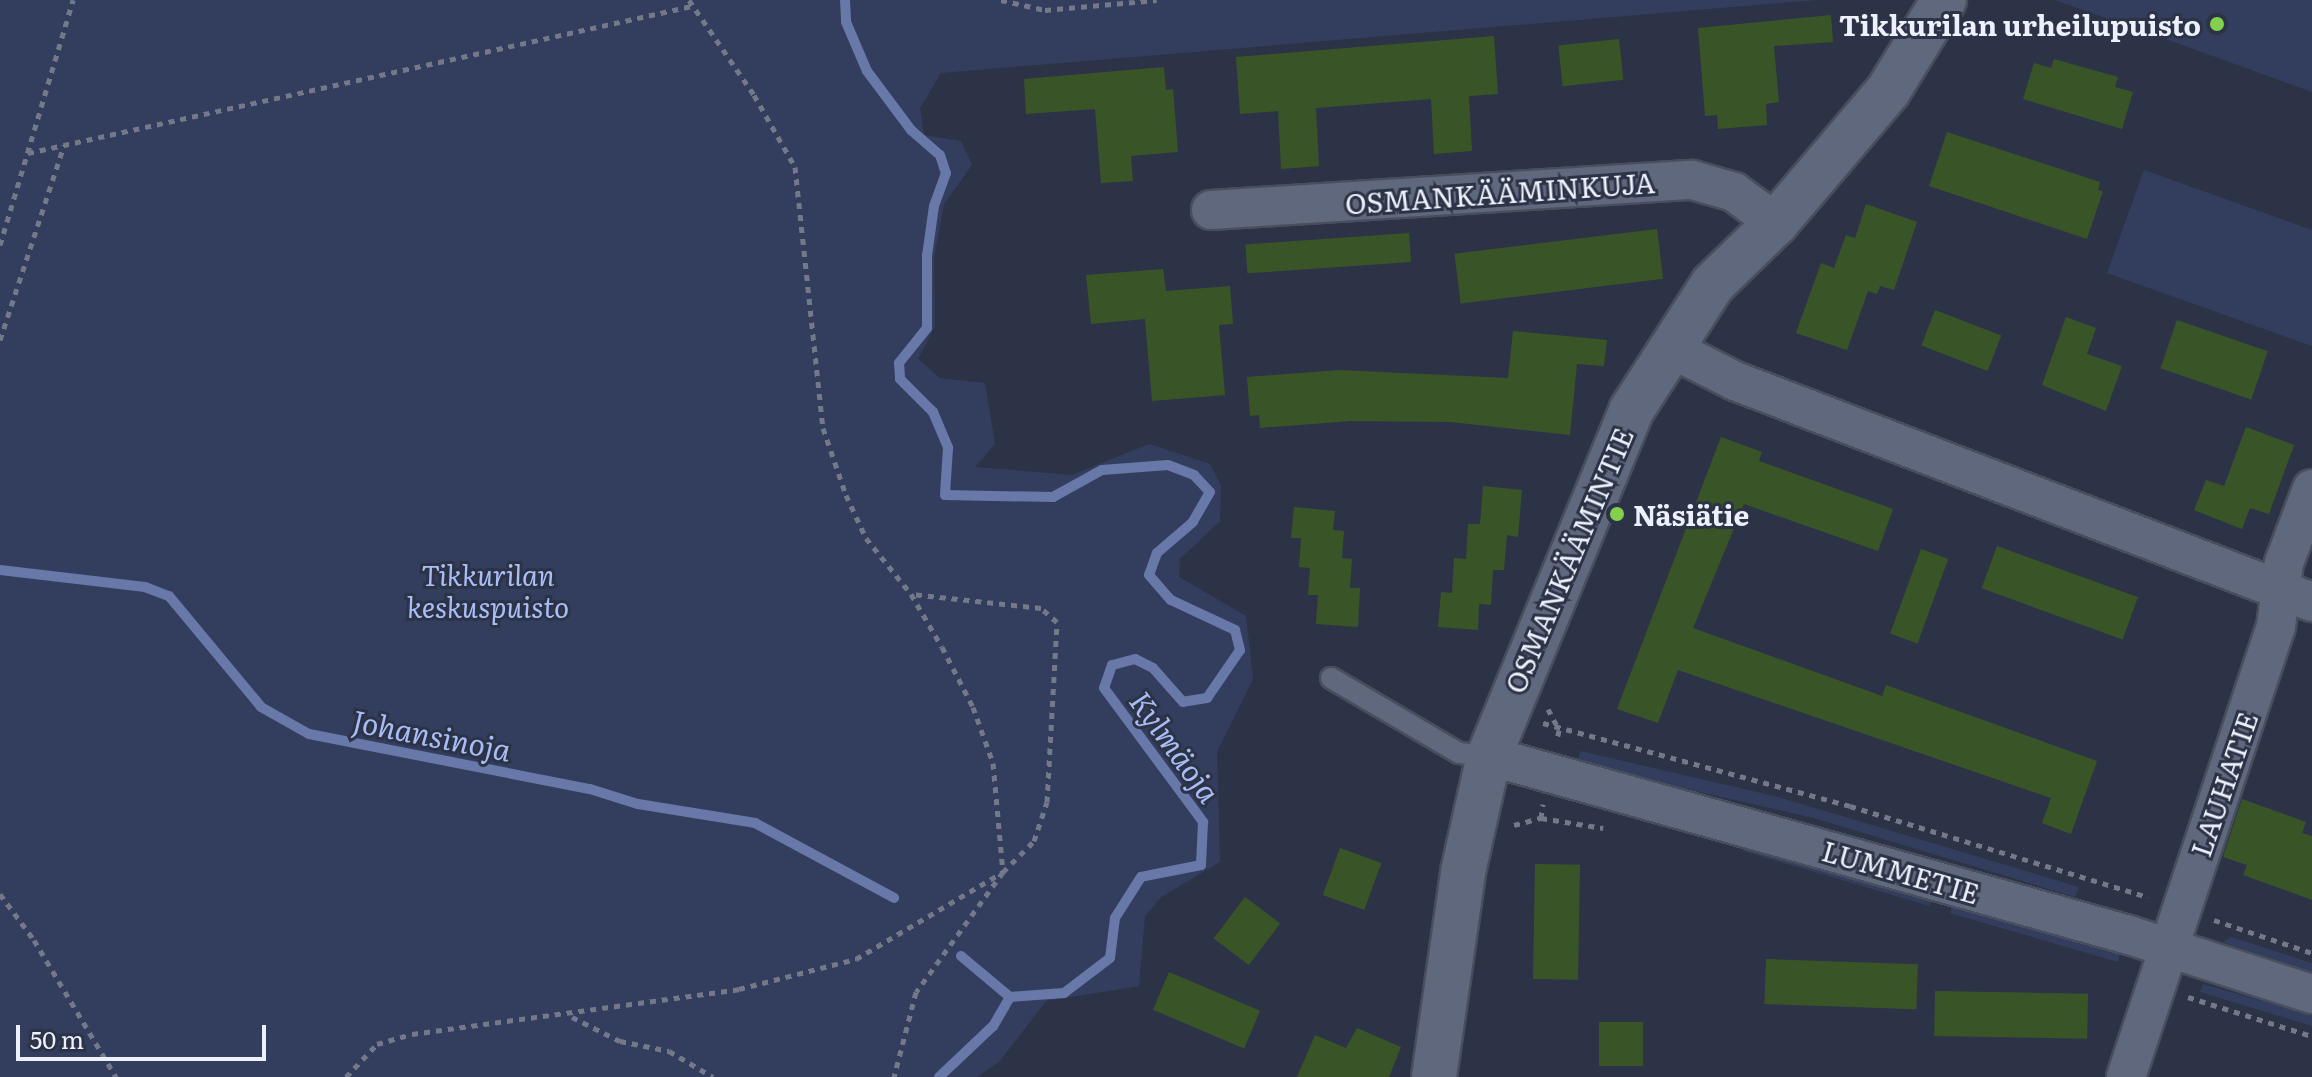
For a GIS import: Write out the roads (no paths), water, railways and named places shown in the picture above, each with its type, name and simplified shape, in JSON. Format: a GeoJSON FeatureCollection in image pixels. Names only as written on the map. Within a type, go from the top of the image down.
{"type":"FeatureCollection","features":[{"type":"Feature","properties":{"kind":"street","name":"OSMANKÄÄMINTIE"},"geometry":{"type":"LineString","coordinates":[[1434,1077],[1463,872],[1489,756],[1631,411],[1713,284],[1776,223],[1888,91],[1944,0]]}},
{"type":"Feature","properties":{"kind":"street","name":"OSMANKÄÄMINKUJA"},"geometry":{"type":"LineString","coordinates":[[1211,210],[1692,180],[1734,192],[1776,223]]}},
{"type":"Feature","properties":{"kind":"street"},"geometry":{"type":"LineString","coordinates":[[1670,348],[1735,381],[2298,597]]}},
{"type":"Feature","properties":{"kind":"street","name":"LAUHATIE"},"geometry":{"type":"LineString","coordinates":[[2126,1077],[2276,627],[2298,597],[2284,563],[2312,489]]}},
{"type":"Feature","properties":{"kind":"street","name":"LUMMETIE"},"geometry":{"type":"LineString","coordinates":[[1489,756],[2168,947],[2312,994]]}},
{"type":"Feature","properties":{"kind":"lane"},"geometry":{"type":"LineString","coordinates":[[1331,678],[1459,753],[1489,756]]}},
{"type":"Feature","properties":{"kind":"waterway","name":"Kylmäoja"},"geometry":{"type":"LineString","coordinates":[[845,0],[846,22],[867,71],[911,130],[940,155],[946,173],[934,206],[927,256],[927,328],[899,363],[900,379],[933,412],[948,448],[945,495],[1053,497],[1102,470],[1168,465],[1194,475],[1210,492],[1193,522],[1157,553],[1149,575],[1171,600],[1235,630],[1240,650],[1207,698],[1183,702],[1153,668],[1135,659],[1112,665],[1104,688],[1203,822],[1201,865],[1141,877],[1115,918],[1110,958],[1064,993],[1010,997],[993,1026],[939,1077]]}},
{"type":"Feature","properties":{"kind":"waterway","name":"Johansinoja"},"geometry":{"type":"LineString","coordinates":[[0,570],[145,587],[169,596],[261,707],[309,734],[590,789],[638,804],[755,823],[894,898]]}},
{"type":"Feature","properties":{"kind":"waterway","name":"Johansinoja"},"geometry":{"type":"LineString","coordinates":[[961,956],[1010,997]]}},
{"type":"Feature","properties":{"kind":"place","name":"Tikkurilan urheilupuisto"},"geometry":{"type":"Point","coordinates":[2217,24]}},
{"type":"Feature","properties":{"kind":"place","name":"Näsiätie"},"geometry":{"type":"Point","coordinates":[1617,514]}},
{"type":"Feature","properties":{"kind":"park label","name":"Tikkurilan keskuspuisto"},"geometry":{"type":"Point","coordinates":[488,590]}}]}
